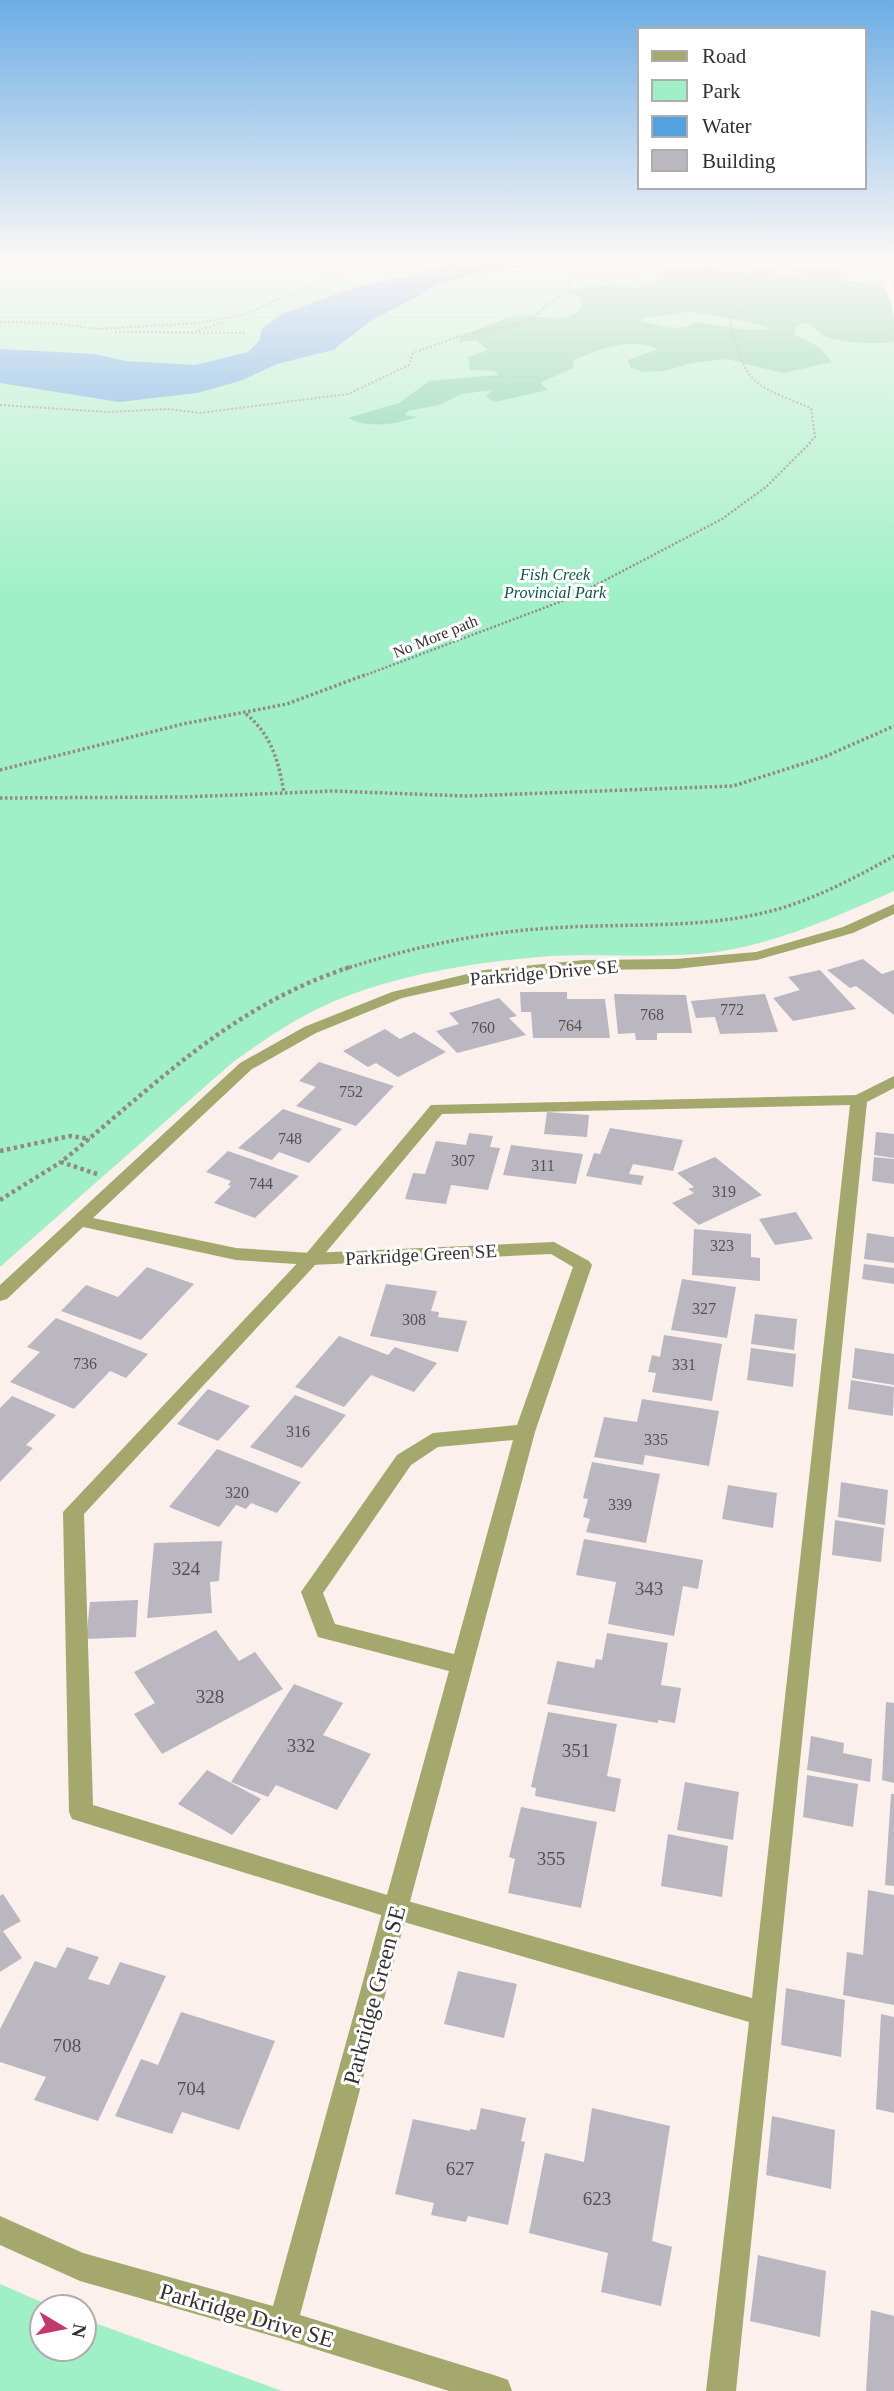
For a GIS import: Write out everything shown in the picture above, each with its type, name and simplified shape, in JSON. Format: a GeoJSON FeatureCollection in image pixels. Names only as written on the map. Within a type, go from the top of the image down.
{"type":"FeatureCollection","features":[{"type":"Feature","properties":{"kind":"street","name":"Parkridge Drive SE"},"geometry":{"type":"LineString","coordinates":[[0,1295],[246,1066],[310,1030],[397,995],[484,975],[584,965],[676,964],[757,956],[848,930],[894,908]]}},
{"type":"Feature","properties":{"kind":"street"},"geometry":{"type":"LineString","coordinates":[[763,2014],[397,1909],[81,1812],[73,1513],[311,1259],[437,1109],[859,1100],[894,1081]]}},
{"type":"Feature","properties":{"kind":"street"},"geometry":{"type":"LineString","coordinates":[[720,2391],[763,2014],[859,1100]]}},
{"type":"Feature","properties":{"kind":"street","name":"Parkridge Green SE"},"geometry":{"type":"LineString","coordinates":[[81,1221],[236,1254],[311,1259],[554,1248],[583,1265],[525,1432],[283,2324]]}},
{"type":"Feature","properties":{"kind":"street"},"geometry":{"type":"LineString","coordinates":[[462,1665],[326,1631],[312,1592],[404,1460],[433,1440],[525,1432]]}},
{"type":"Feature","properties":{"kind":"street","name":"Parkridge Drive SE"},"geometry":{"type":"LineString","coordinates":[[0,2230],[80,2267],[283,2324],[497,2391]]}},
{"type":"Feature","properties":{"kind":"path"},"geometry":{"type":"LineString","coordinates":[[0,405],[108,412],[168,408],[200,412],[317,399],[367,387],[400,370]]}},
{"type":"Feature","properties":{"kind":"path","name":"No More path"},"geometry":{"type":"LineString","coordinates":[[0,770],[313,695],[573,597],[696,534],[766,487],[811,442],[815,434],[811,408],[762,387],[747,370]]}},
{"type":"Feature","properties":{"kind":"path"},"geometry":{"type":"LineString","coordinates":[[246,713],[255,719],[270,740],[284,793]]}},
{"type":"Feature","properties":{"kind":"path"},"geometry":{"type":"LineString","coordinates":[[0,798],[184,797],[355,791],[466,796],[733,786],[824,757],[894,726]]}},
{"type":"Feature","properties":{"kind":"path"},"geometry":{"type":"LineString","coordinates":[[0,1151],[69,1136],[90,1139]]}},
{"type":"Feature","properties":{"kind":"path"},"geometry":{"type":"LineString","coordinates":[[0,1200],[61,1162]]}},
{"type":"Feature","properties":{"kind":"green space","name":"Fish Creek Provincial Park"},"geometry":{"type":"Polygon","coordinates":[[[0,370],[894,370],[894,891],[798,931],[724,951],[678,955],[539,957],[486,963],[404,978],[328,1004],[291,1023],[233,1062],[0,1267],[0,370]]]}},
{"type":"Feature","properties":{"kind":"green space"},"geometry":{"type":"Polygon","coordinates":[[[470,370],[570,370],[540,383],[548,390],[495,402],[486,397],[492,390],[462,394],[439,405],[408,411],[405,415],[417,417],[401,422],[373,424],[348,418],[399,403],[429,381],[498,375],[495,371],[470,370]]]}},
{"type":"Feature","properties":{"kind":"green space"},"geometry":{"type":"Polygon","coordinates":[[[637,370],[669,370],[664,371],[637,370]]]}},
{"type":"Feature","properties":{"kind":"green space"},"geometry":{"type":"Polygon","coordinates":[[[769,370],[798,370],[783,373],[769,370]]]}},
{"type":"Feature","properties":{"kind":"green space"},"geometry":{"type":"Polygon","coordinates":[[[0,2284],[28,2296],[28,2363],[98,2363],[98,2324],[282,2391],[0,2391],[0,2284]]]}},
{"type":"Feature","properties":{"kind":"water"},"geometry":{"type":"Polygon","coordinates":[[[0,370],[265,370],[240,381],[197,393],[119,402],[0,383],[0,370]]]}},
{"type":"Feature","properties":{"kind":"building"},"geometry":{"type":"Polygon","coordinates":[[[863,959],[882,974],[894,970],[894,1015],[856,986],[850,988],[827,970],[863,959]]]}},
{"type":"Feature","properties":{"kind":"building"},"geometry":{"type":"Polygon","coordinates":[[[820,970],[856,1009],[793,1021],[773,998],[800,990],[788,977],[820,970]]]}},
{"type":"Feature","properties":{"kind":"building"},"geometry":{"type":"Polygon","coordinates":[[[520,992],[567,992],[567,999],[605,999],[610,1038],[533,1038],[531,1012],[521,1012],[520,992]]]}},
{"type":"Feature","properties":{"kind":"building"},"geometry":{"type":"Polygon","coordinates":[[[614,994],[686,995],[692,1033],[657,1033],[657,1040],[636,1040],[635,1033],[618,1034],[614,994]]]}},
{"type":"Feature","properties":{"kind":"building"},"geometry":{"type":"Polygon","coordinates":[[[765,994],[778,1032],[720,1034],[715,1017],[696,1018],[691,1001],[765,994]]]}},
{"type":"Feature","properties":{"kind":"building"},"geometry":{"type":"Polygon","coordinates":[[[499,998],[517,1016],[509,1018],[526,1035],[457,1053],[436,1031],[459,1024],[449,1013],[499,998]]]}},
{"type":"Feature","properties":{"kind":"building"},"geometry":{"type":"Polygon","coordinates":[[[385,1029],[400,1039],[414,1032],[446,1052],[398,1077],[376,1063],[368,1067],[343,1051],[385,1029]]]}},
{"type":"Feature","properties":{"kind":"building"},"geometry":{"type":"Polygon","coordinates":[[[319,1062],[394,1086],[356,1126],[296,1106],[316,1087],[299,1081],[319,1062]]]}},
{"type":"Feature","properties":{"kind":"building"},"geometry":{"type":"Polygon","coordinates":[[[283,1109],[342,1129],[309,1163],[279,1152],[272,1160],[238,1148],[283,1109]]]}},
{"type":"Feature","properties":{"kind":"building"},"geometry":{"type":"Polygon","coordinates":[[[547,1112],[589,1115],[587,1137],[544,1134],[547,1112]]]}},
{"type":"Feature","properties":{"kind":"building"},"geometry":{"type":"Polygon","coordinates":[[[610,1128],[683,1140],[673,1171],[633,1164],[629,1174],[644,1176],[641,1185],[586,1176],[594,1153],[600,1154],[610,1128]]]}},
{"type":"Feature","properties":{"kind":"building"},"geometry":{"type":"Polygon","coordinates":[[[876,1132],[894,1134],[894,1158],[874,1155],[876,1132]]]}},
{"type":"Feature","properties":{"kind":"building"},"geometry":{"type":"Polygon","coordinates":[[[469,1133],[493,1136],[490,1147],[500,1148],[488,1190],[451,1185],[446,1204],[405,1199],[413,1173],[425,1174],[436,1141],[466,1145],[469,1133]]]}},
{"type":"Feature","properties":{"kind":"building"},"geometry":{"type":"Polygon","coordinates":[[[511,1145],[583,1154],[576,1184],[503,1175],[511,1145]]]}},
{"type":"Feature","properties":{"kind":"building"},"geometry":{"type":"Polygon","coordinates":[[[228,1151],[299,1176],[255,1218],[214,1203],[231,1186],[228,1185],[231,1181],[206,1172],[228,1151]]]}},
{"type":"Feature","properties":{"kind":"building"},"geometry":{"type":"Polygon","coordinates":[[[715,1157],[762,1195],[699,1225],[672,1203],[694,1193],[688,1189],[694,1187],[677,1173],[715,1157]]]}},
{"type":"Feature","properties":{"kind":"building"},"geometry":{"type":"Polygon","coordinates":[[[874,1157],[894,1159],[894,1184],[872,1181],[874,1157]]]}},
{"type":"Feature","properties":{"kind":"building"},"geometry":{"type":"Polygon","coordinates":[[[796,1212],[813,1239],[775,1245],[759,1219],[796,1212]]]}},
{"type":"Feature","properties":{"kind":"building"},"geometry":{"type":"Polygon","coordinates":[[[694,1229],[751,1234],[751,1257],[760,1258],[760,1281],[692,1275],[694,1229]]]}},
{"type":"Feature","properties":{"kind":"building"},"geometry":{"type":"Polygon","coordinates":[[[867,1233],[894,1237],[894,1263],[864,1259],[867,1233]]]}},
{"type":"Feature","properties":{"kind":"building"},"geometry":{"type":"Polygon","coordinates":[[[864,1264],[894,1268],[894,1284],[862,1279],[864,1264]]]}},
{"type":"Feature","properties":{"kind":"building"},"geometry":{"type":"Polygon","coordinates":[[[147,1267],[194,1284],[141,1340],[61,1311],[86,1285],[118,1297],[147,1267]]]}},
{"type":"Feature","properties":{"kind":"building"},"geometry":{"type":"Polygon","coordinates":[[[682,1279],[736,1287],[727,1338],[671,1330],[682,1279]]]}},
{"type":"Feature","properties":{"kind":"building"},"geometry":{"type":"Polygon","coordinates":[[[386,1284],[437,1291],[431,1311],[439,1312],[438,1317],[467,1321],[458,1352],[370,1336],[386,1284]]]}},
{"type":"Feature","properties":{"kind":"building"},"geometry":{"type":"Polygon","coordinates":[[[755,1314],[797,1319],[794,1350],[751,1344],[755,1314]]]}},
{"type":"Feature","properties":{"kind":"building"},"geometry":{"type":"Polygon","coordinates":[[[56,1318],[148,1354],[126,1378],[110,1371],[74,1409],[10,1382],[40,1352],[27,1347],[56,1318]]]}},
{"type":"Feature","properties":{"kind":"building"},"geometry":{"type":"Polygon","coordinates":[[[664,1335],[722,1344],[712,1401],[652,1392],[656,1373],[648,1372],[652,1355],[660,1357],[664,1335]]]}},
{"type":"Feature","properties":{"kind":"building"},"geometry":{"type":"Polygon","coordinates":[[[339,1336],[388,1355],[395,1347],[437,1363],[414,1392],[371,1375],[344,1407],[295,1387],[339,1336]]]}},
{"type":"Feature","properties":{"kind":"building"},"geometry":{"type":"Polygon","coordinates":[[[751,1348],[796,1354],[793,1387],[747,1380],[751,1348]]]}},
{"type":"Feature","properties":{"kind":"building"},"geometry":{"type":"Polygon","coordinates":[[[855,1348],[894,1354],[894,1385],[852,1378],[855,1348]]]}},
{"type":"Feature","properties":{"kind":"building"},"geometry":{"type":"Polygon","coordinates":[[[851,1380],[894,1387],[893,1416],[848,1409],[851,1380]]]}},
{"type":"Feature","properties":{"kind":"building"},"geometry":{"type":"Polygon","coordinates":[[[208,1389],[250,1406],[218,1441],[177,1424],[208,1389]]]}},
{"type":"Feature","properties":{"kind":"building"},"geometry":{"type":"Polygon","coordinates":[[[295,1395],[346,1415],[302,1468],[250,1447],[295,1395]]]}},
{"type":"Feature","properties":{"kind":"building"},"geometry":{"type":"Polygon","coordinates":[[[12,1396],[56,1415],[26,1445],[33,1448],[0,1482],[0,1408],[12,1396]]]}},
{"type":"Feature","properties":{"kind":"building"},"geometry":{"type":"Polygon","coordinates":[[[642,1399],[719,1411],[709,1466],[645,1455],[643,1465],[594,1457],[604,1417],[637,1422],[642,1399]]]}},
{"type":"Feature","properties":{"kind":"building"},"geometry":{"type":"Polygon","coordinates":[[[217,1449],[301,1482],[277,1513],[251,1503],[246,1509],[236,1505],[219,1527],[169,1507],[217,1449]]]}},
{"type":"Feature","properties":{"kind":"building"},"geometry":{"type":"Polygon","coordinates":[[[592,1462],[660,1474],[646,1543],[586,1532],[590,1519],[583,1517],[588,1499],[583,1498],[592,1462]]]}},
{"type":"Feature","properties":{"kind":"building"},"geometry":{"type":"Polygon","coordinates":[[[841,1482],[888,1490],[885,1525],[838,1517],[841,1482]]]}},
{"type":"Feature","properties":{"kind":"building"},"geometry":{"type":"Polygon","coordinates":[[[728,1485],[777,1493],[773,1528],[722,1519],[728,1485]]]}},
{"type":"Feature","properties":{"kind":"building"},"geometry":{"type":"Polygon","coordinates":[[[835,1520],[884,1528],[881,1562],[832,1555],[835,1520]]]}},
{"type":"Feature","properties":{"kind":"building"},"geometry":{"type":"Polygon","coordinates":[[[584,1539],[703,1560],[698,1589],[683,1586],[674,1636],[608,1624],[616,1582],[576,1575],[584,1539]]]}},
{"type":"Feature","properties":{"kind":"building"},"geometry":{"type":"Polygon","coordinates":[[[222,1541],[219,1581],[210,1582],[212,1613],[147,1618],[154,1543],[222,1541]]]}},
{"type":"Feature","properties":{"kind":"building"},"geometry":{"type":"Polygon","coordinates":[[[138,1600],[136,1637],[86,1639],[90,1602],[138,1600]]]}},
{"type":"Feature","properties":{"kind":"building"},"geometry":{"type":"Polygon","coordinates":[[[216,1630],[239,1661],[255,1652],[283,1689],[162,1754],[134,1714],[155,1703],[134,1672],[216,1630]]]}},
{"type":"Feature","properties":{"kind":"building"},"geometry":{"type":"Polygon","coordinates":[[[607,1633],[668,1643],[661,1685],[681,1688],[675,1723],[658,1720],[658,1723],[547,1704],[557,1661],[594,1668],[596,1659],[602,1660],[607,1633]]]}},
{"type":"Feature","properties":{"kind":"building"},"geometry":{"type":"Polygon","coordinates":[[[294,1684],[343,1703],[323,1735],[371,1754],[337,1810],[276,1785],[268,1797],[231,1782],[294,1684]]]}},
{"type":"Feature","properties":{"kind":"building"},"geometry":{"type":"Polygon","coordinates":[[[886,1702],[894,1703],[894,1783],[882,1780],[886,1702]]]}},
{"type":"Feature","properties":{"kind":"building"},"geometry":{"type":"Polygon","coordinates":[[[548,1712],[617,1724],[607,1776],[621,1779],[615,1812],[535,1796],[536,1788],[531,1787],[548,1712]]]}},
{"type":"Feature","properties":{"kind":"building"},"geometry":{"type":"Polygon","coordinates":[[[811,1736],[844,1743],[843,1753],[872,1759],[870,1782],[807,1770],[811,1736]]]}},
{"type":"Feature","properties":{"kind":"building"},"geometry":{"type":"Polygon","coordinates":[[[207,1770],[261,1799],[232,1835],[178,1804],[207,1770]]]}},
{"type":"Feature","properties":{"kind":"building"},"geometry":{"type":"Polygon","coordinates":[[[807,1775],[858,1784],[853,1827],[803,1817],[807,1775]]]}},
{"type":"Feature","properties":{"kind":"building"},"geometry":{"type":"Polygon","coordinates":[[[685,1782],[739,1792],[733,1840],[677,1830],[685,1782]]]}},
{"type":"Feature","properties":{"kind":"building"},"geometry":{"type":"Polygon","coordinates":[[[891,1794],[894,1794],[894,1886],[885,1885],[891,1794]]]}},
{"type":"Feature","properties":{"kind":"building"},"geometry":{"type":"Polygon","coordinates":[[[521,1807],[597,1822],[581,1908],[508,1893],[515,1859],[509,1857],[521,1807]]]}},
{"type":"Feature","properties":{"kind":"building"},"geometry":{"type":"Polygon","coordinates":[[[668,1834],[728,1846],[722,1897],[661,1886],[668,1834]]]}},
{"type":"Feature","properties":{"kind":"building"},"geometry":{"type":"Polygon","coordinates":[[[868,1890],[894,1895],[894,2005],[843,1995],[847,1952],[863,1955],[868,1890]]]}},
{"type":"Feature","properties":{"kind":"building"},"geometry":{"type":"Polygon","coordinates":[[[3,1894],[21,1921],[3,1931],[22,1958],[0,1972],[0,1896],[3,1894]]]}},
{"type":"Feature","properties":{"kind":"building"},"geometry":{"type":"Polygon","coordinates":[[[67,1947],[99,1957],[88,1979],[109,1985],[120,1962],[166,1976],[98,2121],[34,2100],[46,2077],[0,2062],[0,2029],[35,1961],[56,1968],[67,1947]]]}},
{"type":"Feature","properties":{"kind":"building"},"geometry":{"type":"Polygon","coordinates":[[[458,1971],[517,1984],[504,2038],[444,2024],[458,1971]]]}},
{"type":"Feature","properties":{"kind":"building"},"geometry":{"type":"Polygon","coordinates":[[[786,1988],[845,2000],[841,2057],[781,2045],[786,1988]]]}},
{"type":"Feature","properties":{"kind":"building"},"geometry":{"type":"Polygon","coordinates":[[[181,2012],[275,2041],[239,2130],[182,2112],[172,2134],[115,2116],[141,2059],[158,2065],[181,2012]]]}},
{"type":"Feature","properties":{"kind":"building"},"geometry":{"type":"Polygon","coordinates":[[[881,2014],[894,2017],[894,2113],[876,2109],[881,2014]]]}},
{"type":"Feature","properties":{"kind":"building"},"geometry":{"type":"Polygon","coordinates":[[[481,2108],[526,2118],[521,2141],[525,2142],[508,2225],[468,2216],[466,2222],[431,2215],[434,2203],[395,2194],[413,2119],[470,2131],[476,2130],[481,2108]]]}},
{"type":"Feature","properties":{"kind":"building"},"geometry":{"type":"Polygon","coordinates":[[[592,2108],[670,2126],[652,2241],[672,2247],[661,2306],[601,2292],[608,2253],[529,2233],[545,2153],[584,2162],[592,2108]]]}},
{"type":"Feature","properties":{"kind":"building"},"geometry":{"type":"Polygon","coordinates":[[[772,2116],[835,2130],[831,2189],[766,2175],[772,2116]]]}},
{"type":"Feature","properties":{"kind":"building"},"geometry":{"type":"Polygon","coordinates":[[[758,2255],[826,2271],[820,2337],[750,2321],[758,2255]]]}},
{"type":"Feature","properties":{"kind":"building"},"geometry":{"type":"Polygon","coordinates":[[[871,2310],[894,2316],[894,2391],[866,2391],[871,2310]]]}}]}
